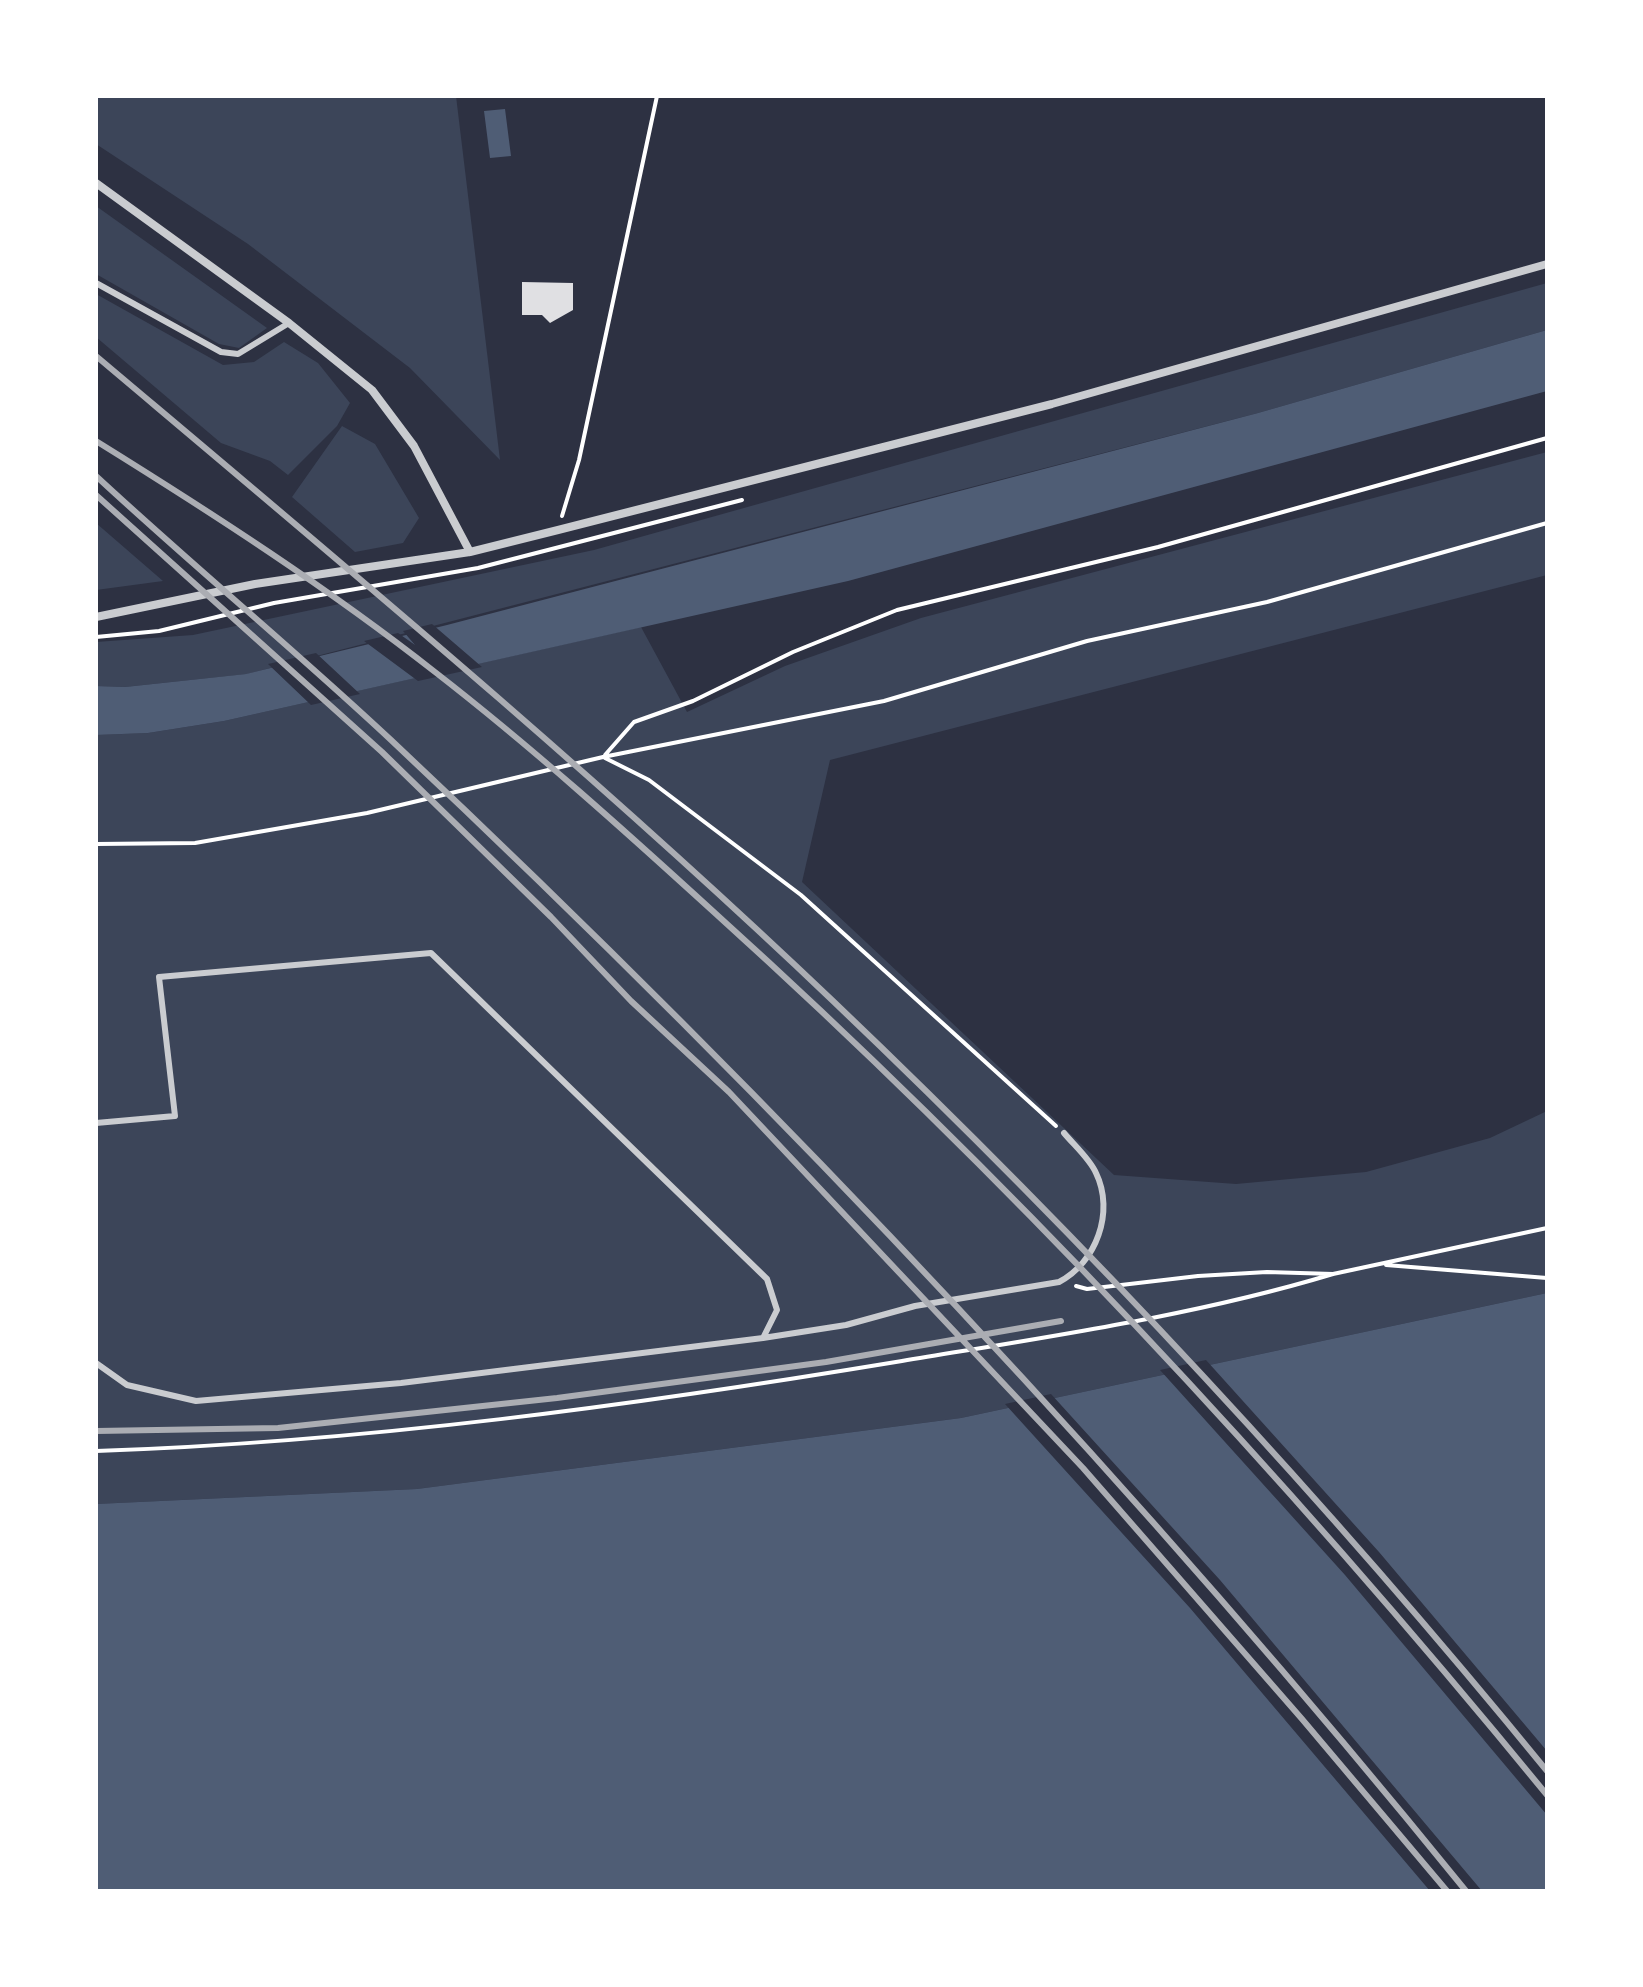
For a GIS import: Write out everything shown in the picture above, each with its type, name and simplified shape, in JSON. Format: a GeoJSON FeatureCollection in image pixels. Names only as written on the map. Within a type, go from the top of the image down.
{"type":"FeatureCollection","features":[{"type":"Feature","properties":{"kind":"street"},"geometry":{"type":"LineString","coordinates":[[96,183],[289,323],[372,390],[414,446],[470,552]]}},
{"type":"Feature","properties":{"kind":"street"},"geometry":{"type":"LineString","coordinates":[[96,617],[255,584],[470,552],[1052,404],[1230,350],[1411,304],[1547,264]]}},
{"type":"Feature","properties":{"kind":"lane"},"geometry":{"type":"LineString","coordinates":[[96,283],[221,352],[238,354],[289,323]]}},
{"type":"Feature","properties":{"kind":"lane"},"geometry":{"type":"LineString","coordinates":[[96,1123],[175,1116],[159,977],[431,953],[767,1279],[777,1310],[763,1338]]}},
{"type":"Feature","properties":{"kind":"lane"},"geometry":{"type":"LineString","coordinates":[[96,1363],[127,1385],[196,1401],[401,1383],[763,1338],[846,1325],[915,1306],[1059,1282],[1077,1273],[1099,1240],[1104,1207],[1096,1172],[1064,1133]]}},
{"type":"Feature","properties":{"kind":"path"},"geometry":{"type":"LineString","coordinates":[[558,530],[579,460],[657,96]]}},
{"type":"Feature","properties":{"kind":"path"},"geometry":{"type":"LineString","coordinates":[[603,757],[634,722],[693,701],[793,652],[897,610],[1158,547],[1547,438]]}},
{"type":"Feature","properties":{"kind":"path"},"geometry":{"type":"LineString","coordinates":[[96,844],[195,843],[336,819],[603,757],[884,701],[1087,641],[1267,602],[1547,523]]}},
{"type":"Feature","properties":{"kind":"path"},"geometry":{"type":"LineString","coordinates":[[603,757],[649,780],[801,895],[1064,1133]]}},
{"type":"Feature","properties":{"kind":"path"},"geometry":{"type":"LineString","coordinates":[[96,1451],[479,1423],[777,1382],[1052,1336],[1276,1291],[1333,1274],[1547,1228]]}},
{"type":"Feature","properties":{"kind":"path"},"geometry":{"type":"LineString","coordinates":[[1380,1264],[1547,1278]]}},
{"type":"Feature","properties":{"kind":"path"},"geometry":{"type":"LineString","coordinates":[[1059,1282],[1087,1289],[1239,1273],[1333,1274]]}},
{"type":"Feature","properties":{"kind":"shaded area"},"geometry":{"type":"Polygon","coordinates":[[[96,96],[456,96],[500,460],[410,368],[248,244],[96,144],[96,96]]]}},
{"type":"Feature","properties":{"kind":"shaded area"},"geometry":{"type":"Polygon","coordinates":[[[505,109],[511,156],[490,158],[484,111],[505,109]]]}},
{"type":"Feature","properties":{"kind":"shaded area"},"geometry":{"type":"Polygon","coordinates":[[[96,206],[267,328],[239,348],[219,344],[96,274],[96,206]]]}},
{"type":"Feature","properties":{"kind":"shaded area"},"geometry":{"type":"Polygon","coordinates":[[[1547,283],[1547,330],[1258,413],[247,674],[125,687],[96,686],[96,642],[193,635],[594,550],[1547,283]]]}},
{"type":"Feature","properties":{"kind":"shaded area"},"geometry":{"type":"Polygon","coordinates":[[[96,294],[223,365],[254,362],[284,342],[318,363],[350,403],[337,426],[288,475],[270,461],[221,443],[96,337],[96,294]]]}},
{"type":"Feature","properties":{"kind":"shaded area"},"geometry":{"type":"Polygon","coordinates":[[[1547,330],[1547,391],[848,581],[224,721],[148,733],[96,735],[96,686],[125,687],[246,674],[447,625],[1258,413],[1547,330]]]}},
{"type":"Feature","properties":{"kind":"shaded area"},"geometry":{"type":"Polygon","coordinates":[[[342,426],[375,444],[419,518],[403,543],[355,552],[292,497],[342,426]]]}},
{"type":"Feature","properties":{"kind":"shaded area"},"geometry":{"type":"Polygon","coordinates":[[[1547,452],[1547,575],[830,760],[802,882],[1114,1175],[1236,1184],[1366,1172],[1490,1138],[1547,1111],[1547,1293],[961,1418],[417,1489],[96,1504],[96,735],[148,733],[224,721],[641,627],[687,712],[785,666],[921,618],[1547,452]]]}},
{"type":"Feature","properties":{"kind":"shaded area"},"geometry":{"type":"Polygon","coordinates":[[[96,523],[163,581],[96,590],[96,523]]]}},
{"type":"Feature","properties":{"kind":"shaded area"},"geometry":{"type":"Polygon","coordinates":[[[1547,1293],[1547,1891],[96,1891],[96,1504],[417,1489],[961,1418],[1547,1293]]]}},
{"type":"Feature","properties":{"kind":"pier"},"geometry":{"type":"Polygon","coordinates":[[[432,624],[482,667],[418,681],[364,641],[398,633],[415,645],[403,631],[432,624]]]}},
{"type":"Feature","properties":{"kind":"pier"},"geometry":{"type":"Polygon","coordinates":[[[316,653],[360,694],[311,705],[268,664],[316,653]]]}},
{"type":"Feature","properties":{"kind":"pier"},"geometry":{"type":"Polygon","coordinates":[[[1206,1360],[1379,1552],[1547,1751],[1547,1815],[1345,1575],[1160,1370],[1206,1360]]]}},
{"type":"Feature","properties":{"kind":"pier"},"geometry":{"type":"Polygon","coordinates":[[[1051,1394],[1220,1580],[1482,1891],[1430,1891],[1190,1608],[1005,1404],[1051,1394]]]}},
{"type":"Feature","properties":{"kind":"building"},"geometry":{"type":"Polygon","coordinates":[[[522,282],[573,283],[573,310],[550,323],[542,315],[522,315],[522,282]]]}},
{"type":"Feature","properties":{"kind":"railway"},"geometry":{"type":"LineString","coordinates":[[96,356],[562,753],[744,917],[928,1092],[1202,1375],[1378,1570],[1547,1771]]}},
{"type":"Feature","properties":{"kind":"railway"},"geometry":{"type":"LineString","coordinates":[[96,441],[269,552],[435,672],[578,790],[827,1017],[1043,1229],[1251,1450],[1450,1678],[1547,1795]]}},
{"type":"Feature","properties":{"kind":"railway"},"geometry":{"type":"LineString","coordinates":[[96,476],[391,740],[674,1014],[812,1155],[1082,1443],[1213,1590],[1466,1891]]}},
{"type":"Feature","properties":{"kind":"railway"},"geometry":{"type":"LineString","coordinates":[[96,495],[382,752],[551,917],[631,1001],[729,1092],[1083,1468],[1447,1891]]}},
{"type":"Feature","properties":{"kind":"railway"},"geometry":{"type":"LineString","coordinates":[[96,1431],[278,1428],[557,1398],[826,1362],[1061,1321]]}}]}
